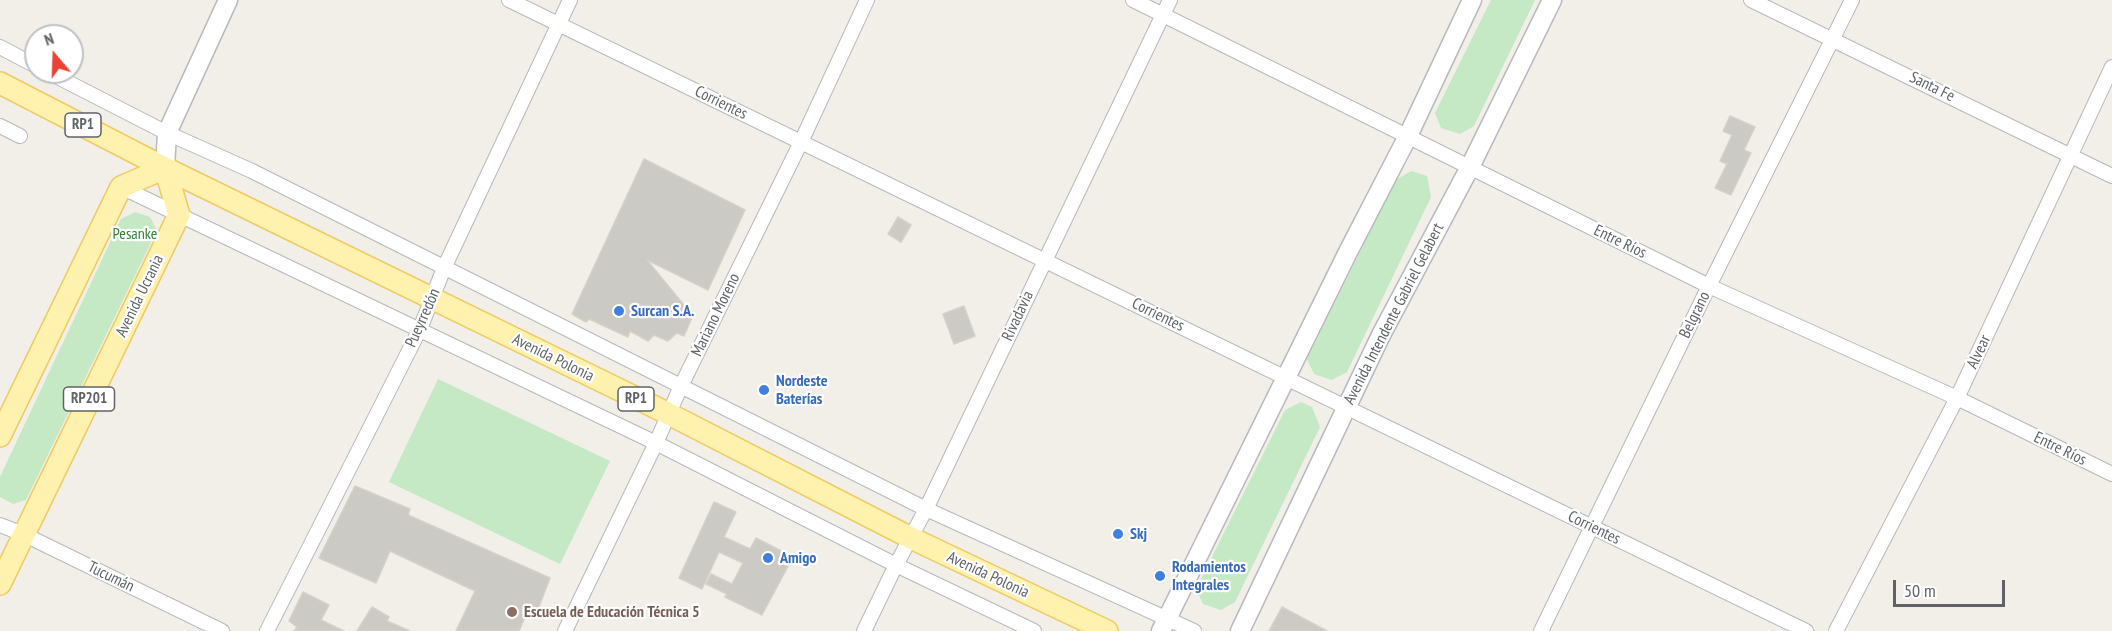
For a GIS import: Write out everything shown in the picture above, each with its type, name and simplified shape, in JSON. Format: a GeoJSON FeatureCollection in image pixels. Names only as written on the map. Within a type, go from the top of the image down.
{"type":"FeatureCollection","features":[{"type":"Feature","properties":{"kind":"main road"},"geometry":{"type":"LineString","coordinates":[[179,215],[165,168],[167,133],[228,0]]}},
{"type":"Feature","properties":{"kind":"main road"},"geometry":{"type":"LineString","coordinates":[[1165,625],[1348,252],[1408,136],[1472,0]]}},
{"type":"Feature","properties":{"kind":"main road","name":"Avenida Intendente Gabriel Gelabert"},"geometry":{"type":"LineString","coordinates":[[1240,631],[1381,335],[1470,167],[1552,0]]}},
{"type":"Feature","properties":{"kind":"main road","name":"Avenida Polonia"},"geometry":{"type":"LineString","coordinates":[[0,83],[165,168],[669,414],[910,538],[1107,631]]}},
{"type":"Feature","properties":{"kind":"main road"},"geometry":{"type":"LineString","coordinates":[[0,436],[121,187],[165,168]]}},
{"type":"Feature","properties":{"kind":"main road","name":"Avenida Ucrania"},"geometry":{"type":"LineString","coordinates":[[0,584],[179,215]]}},
{"type":"Feature","properties":{"kind":"street","name":"Corrientes"},"geometry":{"type":"LineString","coordinates":[[509,0],[1806,631]]}},
{"type":"Feature","properties":{"kind":"street","name":"Pueyrredón"},"geometry":{"type":"LineString","coordinates":[[267,631],[420,329],[444,268],[570,0]]}},
{"type":"Feature","properties":{"kind":"street","name":"Mariano Moreno"},"geometry":{"type":"LineString","coordinates":[[565,631],[867,0]]}},
{"type":"Feature","properties":{"kind":"street","name":"Entre Ríos"},"geometry":{"type":"LineString","coordinates":[[1132,0],[1709,286],[1957,398],[2112,474]]}},
{"type":"Feature","properties":{"kind":"street","name":"Rivadavia"},"geometry":{"type":"LineString","coordinates":[[864,631],[926,509],[1170,0]]}},
{"type":"Feature","properties":{"kind":"street","name":"Santa Fe"},"geometry":{"type":"LineString","coordinates":[[1751,0],[2112,176]]}},
{"type":"Feature","properties":{"kind":"street","name":"Belgrano"},"geometry":{"type":"LineString","coordinates":[[1540,631],[1852,0]]}},
{"type":"Feature","properties":{"kind":"street"},"geometry":{"type":"LineString","coordinates":[[0,47],[24,60]]}},
{"type":"Feature","properties":{"kind":"street","name":"Alvear"},"geometry":{"type":"LineString","coordinates":[[1836,631],[1957,398],[2112,68]]}},
{"type":"Feature","properties":{"kind":"street"},"geometry":{"type":"LineString","coordinates":[[71,84],[167,133],[252,171],[926,509],[1165,625],[1194,631]]}},
{"type":"Feature","properties":{"kind":"street"},"geometry":{"type":"LineString","coordinates":[[0,126],[20,136]]}},
{"type":"Feature","properties":{"kind":"street","name":"Avenida Polonia"},"geometry":{"type":"LineString","coordinates":[[121,187],[656,443],[896,565],[1034,631]]}},
{"type":"Feature","properties":{"kind":"street","name":"Tucumán"},"geometry":{"type":"LineString","coordinates":[[0,525],[222,631]]}},
{"type":"Feature","properties":{"kind":"green space"},"geometry":{"type":"Polygon","coordinates":[[[1491,0],[1535,0],[1474,126],[1460,134],[1441,128],[1435,113],[1491,0]]]}},
{"type":"Feature","properties":{"kind":"green space"},"geometry":{"type":"Polygon","coordinates":[[[1411,171],[1427,176],[1431,197],[1347,372],[1332,380],[1314,374],[1307,359],[1396,180],[1411,171]]]}},
{"type":"Feature","properties":{"kind":"green space","name":"Pesanke"},"geometry":{"type":"Polygon","coordinates":[[[135,212],[150,217],[157,230],[26,500],[13,504],[0,497],[0,477],[121,219],[135,212]]]}},
{"type":"Feature","properties":{"kind":"green space"},"geometry":{"type":"Polygon","coordinates":[[[438,379],[610,461],[560,564],[389,482],[438,379]]]}},
{"type":"Feature","properties":{"kind":"green space"},"geometry":{"type":"Polygon","coordinates":[[[1301,402],[1312,407],[1320,427],[1235,602],[1221,610],[1203,604],[1196,589],[1285,410],[1301,402]]]}},
{"type":"Feature","properties":{"kind":"building"},"geometry":{"type":"Polygon","coordinates":[[[1730,116],[1755,127],[1744,150],[1751,153],[1731,195],[1715,188],[1727,164],[1720,161],[1732,135],[1723,131],[1730,116]]]}},
{"type":"Feature","properties":{"kind":"building"},"geometry":{"type":"Polygon","coordinates":[[[644,159],[745,210],[708,290],[647,260],[684,305],[694,313],[684,336],[677,333],[668,341],[654,335],[648,341],[630,331],[628,337],[589,319],[586,322],[572,314],[644,159]]]}},
{"type":"Feature","properties":{"kind":"building"},"geometry":{"type":"Polygon","coordinates":[[[898,217],[911,225],[901,242],[888,234],[898,217]]]}},
{"type":"Feature","properties":{"kind":"building"},"geometry":{"type":"Polygon","coordinates":[[[964,306],[975,336],[954,344],[943,314],[964,306]]]}},
{"type":"Feature","properties":{"kind":"building"},"geometry":{"type":"Polygon","coordinates":[[[355,486],[410,509],[408,515],[550,578],[537,612],[528,610],[519,631],[456,631],[475,591],[390,551],[376,583],[319,558],[355,486]]]}},
{"type":"Feature","properties":{"kind":"building"},"geometry":{"type":"Polygon","coordinates":[[[714,502],[736,512],[724,537],[750,549],[756,538],[793,557],[762,615],[725,597],[727,594],[706,584],[711,574],[732,584],[743,563],[719,552],[702,589],[679,578],[714,502]]]}},
{"type":"Feature","properties":{"kind":"building"},"geometry":{"type":"Polygon","coordinates":[[[303,592],[329,605],[321,620],[344,631],[294,631],[297,627],[289,621],[303,592]]]}},
{"type":"Feature","properties":{"kind":"building"},"geometry":{"type":"Polygon","coordinates":[[[372,607],[389,617],[387,621],[410,631],[357,631],[372,607]]]}},
{"type":"Feature","properties":{"kind":"building"},"geometry":{"type":"Polygon","coordinates":[[[1282,607],[1327,631],[1269,631],[1282,607]]]}},
{"type":"Feature","properties":{"kind":"place","name":"Surcan S.A."},"geometry":{"type":"Point","coordinates":[619,311]}},
{"type":"Feature","properties":{"kind":"place","name":"Nordeste Baterías"},"geometry":{"type":"Point","coordinates":[764,390]}},
{"type":"Feature","properties":{"kind":"place","name":"Skj"},"geometry":{"type":"Point","coordinates":[1118,534]}},
{"type":"Feature","properties":{"kind":"place","name":"Amigo"},"geometry":{"type":"Point","coordinates":[768,558]}},
{"type":"Feature","properties":{"kind":"place","name":"Rodamientos Integrales"},"geometry":{"type":"Point","coordinates":[1160,576]}},
{"type":"Feature","properties":{"kind":"place","name":"Escuela de Educación Técnica 5"},"geometry":{"type":"Point","coordinates":[512,612]}}]}
